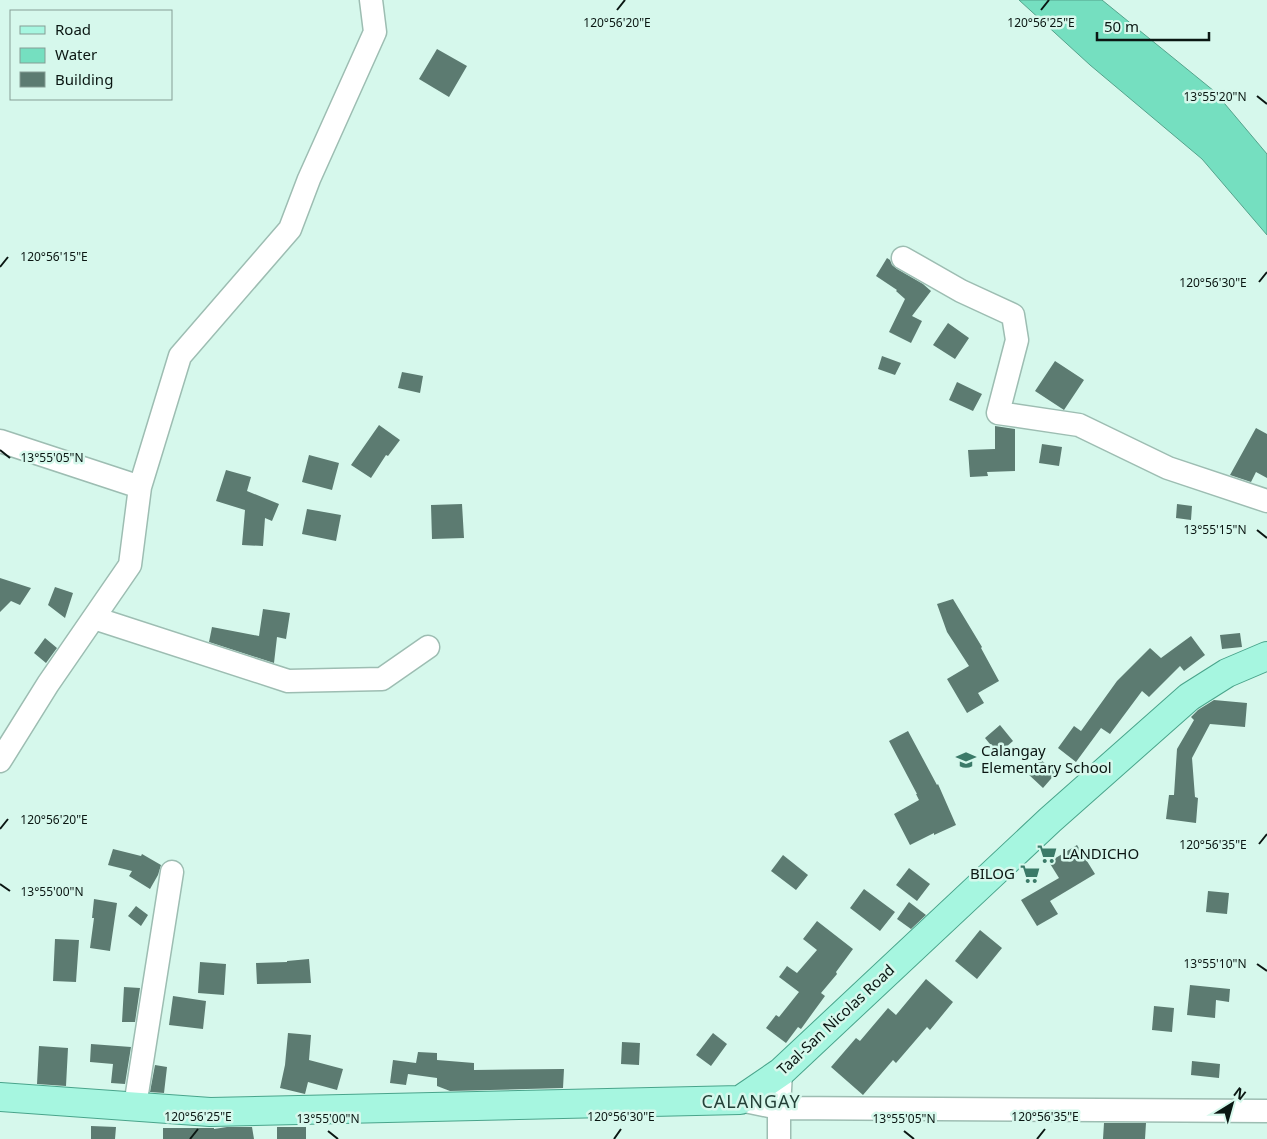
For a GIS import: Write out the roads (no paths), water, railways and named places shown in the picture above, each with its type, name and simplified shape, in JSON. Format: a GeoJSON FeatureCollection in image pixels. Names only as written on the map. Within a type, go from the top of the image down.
{"type":"FeatureCollection","features":[{"type":"Feature","properties":{"kind":"main road","name":"Taal-San Nicolas Road"},"geometry":{"type":"LineString","coordinates":[[740,1100],[781,1072],[1050,820],[1189,697],[1228,672],[1267,656]]}},
{"type":"Feature","properties":{"kind":"main road"},"geometry":{"type":"LineString","coordinates":[[0,1097],[210,1112],[740,1100]]}},
{"type":"Feature","properties":{"kind":"street"},"geometry":{"type":"LineString","coordinates":[[0,761],[48,684],[130,565],[140,487],[180,356],[290,229],[309,179],[375,32],[371,0]]}},
{"type":"Feature","properties":{"kind":"street"},"geometry":{"type":"LineString","coordinates":[[903,258],[961,291],[1013,315],[1017,340],[998,413],[1079,426],[1168,468],[1267,501]]}},
{"type":"Feature","properties":{"kind":"street"},"geometry":{"type":"LineString","coordinates":[[0,442],[140,487]]}},
{"type":"Feature","properties":{"kind":"street"},"geometry":{"type":"LineString","coordinates":[[94,618],[288,681],[382,679],[428,647]]}},
{"type":"Feature","properties":{"kind":"street"},"geometry":{"type":"LineString","coordinates":[[136,1106],[172,872]]}},
{"type":"Feature","properties":{"kind":"street"},"geometry":{"type":"LineString","coordinates":[[779,1139],[781,1072]]}},
{"type":"Feature","properties":{"kind":"street"},"geometry":{"type":"LineString","coordinates":[[740,1100],[779,1108],[1267,1111]]}},
{"type":"Feature","properties":{"kind":"water"},"geometry":{"type":"Polygon","coordinates":[[[1019,0],[1102,0],[1214,91],[1267,154],[1267,235],[1202,159],[1090,65],[1019,0]]]}},
{"type":"Feature","properties":{"kind":"place","name":"Calangay Elementary School"},"geometry":{"type":"Point","coordinates":[966,760]}},
{"type":"Feature","properties":{"kind":"place","name":"LANDICHO"},"geometry":{"type":"Point","coordinates":[1047,854]}},
{"type":"Feature","properties":{"kind":"place","name":"BILOG"},"geometry":{"type":"Point","coordinates":[1030,874]}},
{"type":"Feature","properties":{"kind":"district","name":"CALANGAY"},"geometry":{"type":"Point","coordinates":[751,1102]}}]}
